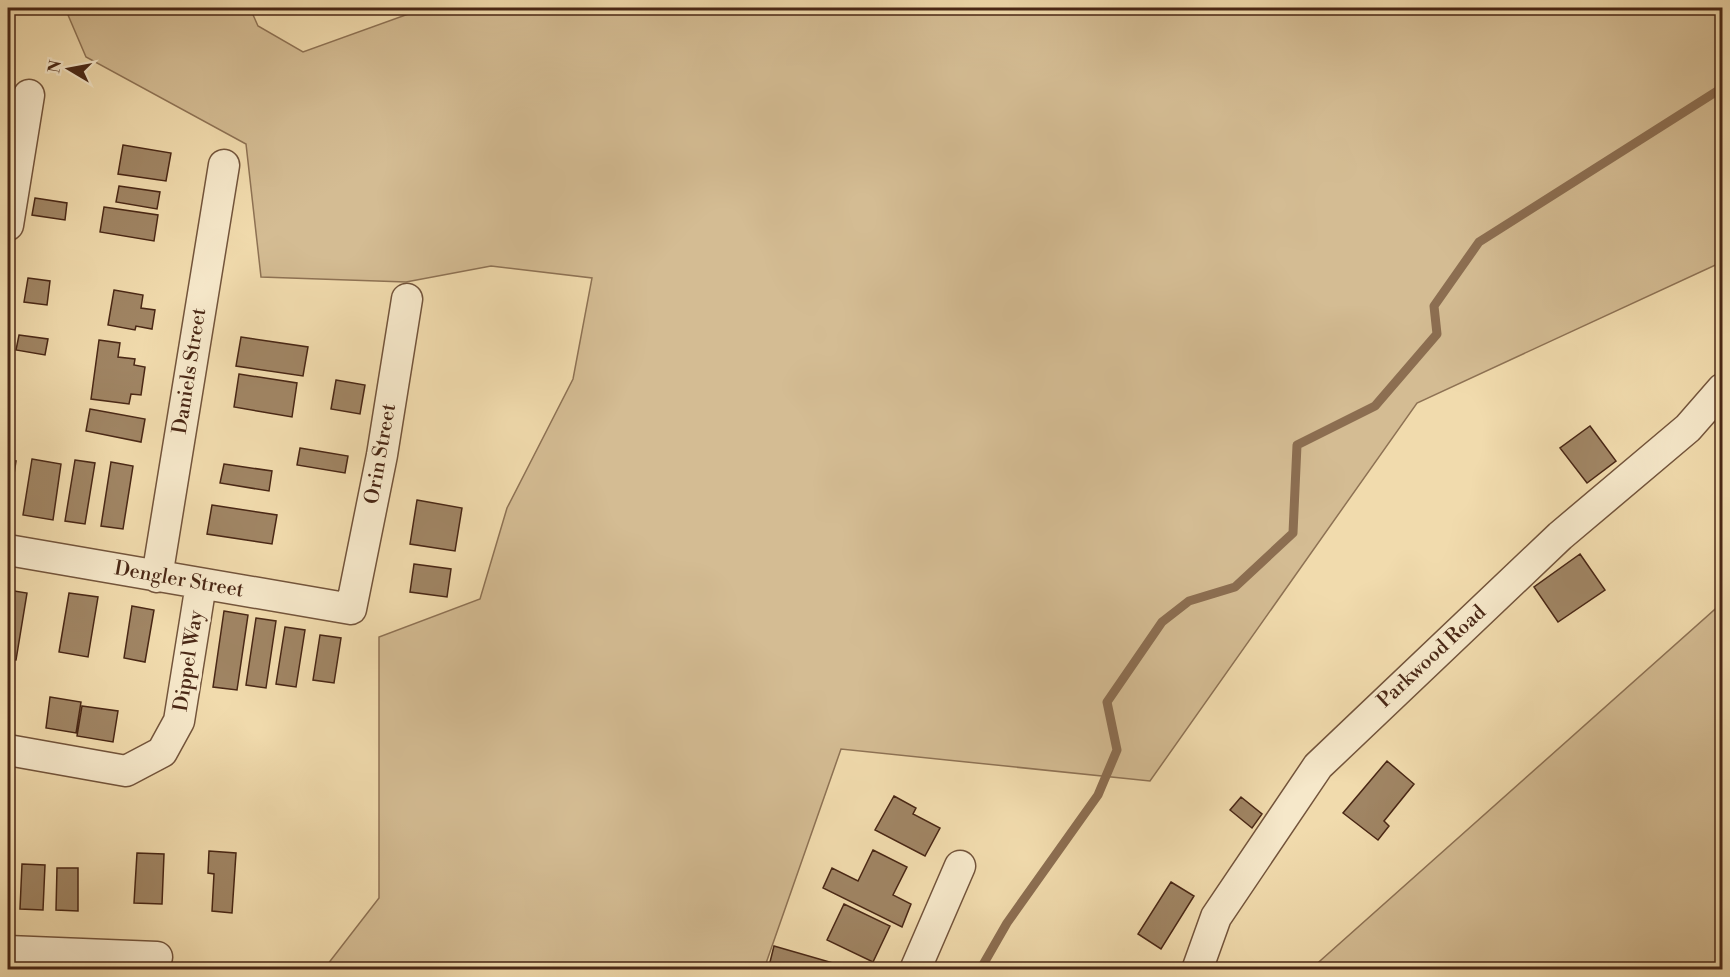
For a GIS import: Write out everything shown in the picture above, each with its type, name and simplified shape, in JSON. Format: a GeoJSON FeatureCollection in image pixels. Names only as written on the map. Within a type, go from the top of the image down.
{"type":"FeatureCollection","features":[{"type":"Feature","properties":{"kind":"street"},"geometry":{"type":"LineString","coordinates":[[8,225],[29,95]]}},
{"type":"Feature","properties":{"kind":"street","name":"Daniels Street"},"geometry":{"type":"LineString","coordinates":[[157,577],[224,165]]}},
{"type":"Feature","properties":{"kind":"street","name":"Orin Street"},"geometry":{"type":"LineString","coordinates":[[351,609],[382,455],[407,298]]}},
{"type":"Feature","properties":{"kind":"street","name":"Parkwood Road"},"geometry":{"type":"LineString","coordinates":[[1197,969],[1216,917],[1317,766],[1560,536],[1689,428],[1722,389]]}},
{"type":"Feature","properties":{"kind":"street","name":"Dengler Street"},"geometry":{"type":"LineString","coordinates":[[8,550],[351,609]]}},
{"type":"Feature","properties":{"kind":"street","name":"Dippel Way"},"geometry":{"type":"LineString","coordinates":[[8,750],[126,771],[162,752],[179,721],[201,584]]}},
{"type":"Feature","properties":{"kind":"street"},"geometry":{"type":"LineString","coordinates":[[915,969],[960,866]]}},
{"type":"Feature","properties":{"kind":"street"},"geometry":{"type":"LineString","coordinates":[[1176,969],[1216,917]]}},
{"type":"Feature","properties":{"kind":"street"},"geometry":{"type":"LineString","coordinates":[[8,951],[158,957]]}},
{"type":"Feature","properties":{"kind":"shaded area"},"geometry":{"type":"Polygon","coordinates":[[[65,8],[250,8],[258,26],[303,52],[425,8],[1722,8],[1722,262],[1417,403],[1150,781],[841,749],[764,969],[324,969],[379,898],[379,637],[480,599],[507,508],[573,379],[592,278],[491,266],[406,282],[261,277],[246,144],[86,57],[65,8]]]}},
{"type":"Feature","properties":{"kind":"shaded area"},"geometry":{"type":"Polygon","coordinates":[[[1722,603],[1722,969],[1311,969],[1722,603]]]}},
{"type":"Feature","properties":{"kind":"building"},"geometry":{"type":"Polygon","coordinates":[[[123,145],[171,153],[166,181],[118,174],[123,145]]]}},
{"type":"Feature","properties":{"kind":"building"},"geometry":{"type":"Polygon","coordinates":[[[119,186],[160,192],[157,209],[116,202],[119,186]]]}},
{"type":"Feature","properties":{"kind":"building"},"geometry":{"type":"Polygon","coordinates":[[[35,198],[67,203],[65,220],[32,215],[35,198]]]}},
{"type":"Feature","properties":{"kind":"building"},"geometry":{"type":"Polygon","coordinates":[[[104,207],[158,215],[154,241],[100,232],[104,207]]]}},
{"type":"Feature","properties":{"kind":"building"},"geometry":{"type":"Polygon","coordinates":[[[28,278],[50,281],[47,305],[24,302],[28,278]]]}},
{"type":"Feature","properties":{"kind":"building"},"geometry":{"type":"Polygon","coordinates":[[[114,290],[143,295],[141,308],[155,310],[152,329],[136,326],[135,330],[108,325],[114,290]]]}},
{"type":"Feature","properties":{"kind":"building"},"geometry":{"type":"Polygon","coordinates":[[[19,335],[48,339],[45,355],[16,350],[19,335]]]}},
{"type":"Feature","properties":{"kind":"building"},"geometry":{"type":"Polygon","coordinates":[[[241,337],[308,347],[303,376],[236,366],[241,337]]]}},
{"type":"Feature","properties":{"kind":"building"},"geometry":{"type":"Polygon","coordinates":[[[99,340],[120,343],[118,357],[135,359],[134,365],[145,367],[141,395],[131,394],[129,404],[91,399],[99,340]]]}},
{"type":"Feature","properties":{"kind":"building"},"geometry":{"type":"Polygon","coordinates":[[[239,374],[297,383],[292,417],[234,407],[239,374]]]}},
{"type":"Feature","properties":{"kind":"building"},"geometry":{"type":"Polygon","coordinates":[[[336,380],[365,385],[360,414],[331,409],[336,380]]]}},
{"type":"Feature","properties":{"kind":"building"},"geometry":{"type":"Polygon","coordinates":[[[90,409],[145,419],[141,442],[86,431],[90,409]]]}},
{"type":"Feature","properties":{"kind":"building"},"geometry":{"type":"Polygon","coordinates":[[[1590,426],[1616,461],[1587,483],[1560,448],[1590,426]]]}},
{"type":"Feature","properties":{"kind":"building"},"geometry":{"type":"Polygon","coordinates":[[[300,448],[348,456],[345,473],[297,465],[300,448]]]}},
{"type":"Feature","properties":{"kind":"building"},"geometry":{"type":"Polygon","coordinates":[[[32,459],[61,464],[53,520],[23,515],[32,459]]]}},
{"type":"Feature","properties":{"kind":"building"},"geometry":{"type":"Polygon","coordinates":[[[8,460],[16,461],[9,508],[8,508],[8,460]]]}},
{"type":"Feature","properties":{"kind":"building"},"geometry":{"type":"Polygon","coordinates":[[[75,460],[95,463],[85,524],[65,521],[75,460]]]}},
{"type":"Feature","properties":{"kind":"building"},"geometry":{"type":"Polygon","coordinates":[[[111,462],[133,466],[123,529],[101,526],[111,462]]]}},
{"type":"Feature","properties":{"kind":"building"},"geometry":{"type":"Polygon","coordinates":[[[224,464],[272,471],[269,491],[220,483],[224,464]]]}},
{"type":"Feature","properties":{"kind":"building"},"geometry":{"type":"Polygon","coordinates":[[[417,500],[462,508],[455,551],[410,544],[417,500]]]}},
{"type":"Feature","properties":{"kind":"building"},"geometry":{"type":"Polygon","coordinates":[[[212,505],[277,515],[272,544],[207,534],[212,505]]]}},
{"type":"Feature","properties":{"kind":"building"},"geometry":{"type":"Polygon","coordinates":[[[1580,554],[1605,590],[1558,622],[1534,587],[1580,554]]]}},
{"type":"Feature","properties":{"kind":"building"},"geometry":{"type":"Polygon","coordinates":[[[414,564],[451,569],[447,597],[410,592],[414,564]]]}},
{"type":"Feature","properties":{"kind":"building"},"geometry":{"type":"Polygon","coordinates":[[[8,590],[27,593],[16,660],[8,659],[8,590]]]}},
{"type":"Feature","properties":{"kind":"building"},"geometry":{"type":"Polygon","coordinates":[[[69,593],[98,597],[88,657],[59,652],[69,593]]]}},
{"type":"Feature","properties":{"kind":"building"},"geometry":{"type":"Polygon","coordinates":[[[132,606],[154,610],[145,662],[124,658],[132,606]]]}},
{"type":"Feature","properties":{"kind":"building"},"geometry":{"type":"Polygon","coordinates":[[[224,611],[248,615],[237,690],[213,687],[224,611]]]}},
{"type":"Feature","properties":{"kind":"building"},"geometry":{"type":"Polygon","coordinates":[[[256,618],[276,621],[266,688],[246,685],[256,618]]]}},
{"type":"Feature","properties":{"kind":"building"},"geometry":{"type":"Polygon","coordinates":[[[285,627],[305,630],[296,687],[276,684],[285,627]]]}},
{"type":"Feature","properties":{"kind":"building"},"geometry":{"type":"Polygon","coordinates":[[[320,635],[341,638],[334,683],[313,680],[320,635]]]}},
{"type":"Feature","properties":{"kind":"building"},"geometry":{"type":"Polygon","coordinates":[[[50,697],[81,702],[76,733],[46,728],[50,697]]]}},
{"type":"Feature","properties":{"kind":"building"},"geometry":{"type":"Polygon","coordinates":[[[82,706],[118,711],[113,742],[77,736],[82,706]]]}},
{"type":"Feature","properties":{"kind":"building"},"geometry":{"type":"Polygon","coordinates":[[[1387,761],[1414,784],[1384,821],[1389,826],[1378,840],[1343,813],[1387,761]]]}},
{"type":"Feature","properties":{"kind":"building"},"geometry":{"type":"Polygon","coordinates":[[[894,796],[916,808],[913,814],[940,828],[925,856],[875,830],[894,796]]]}},
{"type":"Feature","properties":{"kind":"building"},"geometry":{"type":"Polygon","coordinates":[[[1241,797],[1262,814],[1252,828],[1230,810],[1241,797]]]}},
{"type":"Feature","properties":{"kind":"building"},"geometry":{"type":"Polygon","coordinates":[[[873,850],[907,867],[893,895],[911,904],[902,927],[823,888],[832,868],[858,881],[873,850]]]}},
{"type":"Feature","properties":{"kind":"building"},"geometry":{"type":"Polygon","coordinates":[[[209,851],[236,853],[232,913],[212,911],[214,874],[208,873],[209,851]]]}},
{"type":"Feature","properties":{"kind":"building"},"geometry":{"type":"Polygon","coordinates":[[[137,853],[164,854],[162,904],[134,903],[137,853]]]}},
{"type":"Feature","properties":{"kind":"building"},"geometry":{"type":"Polygon","coordinates":[[[22,864],[45,865],[43,910],[20,909],[22,864]]]}},
{"type":"Feature","properties":{"kind":"building"},"geometry":{"type":"Polygon","coordinates":[[[57,868],[78,868],[78,911],[56,910],[57,868]]]}},
{"type":"Feature","properties":{"kind":"building"},"geometry":{"type":"Polygon","coordinates":[[[1171,882],[1194,896],[1161,949],[1138,934],[1171,882]]]}},
{"type":"Feature","properties":{"kind":"building"},"geometry":{"type":"Polygon","coordinates":[[[844,904],[890,926],[873,962],[827,940],[844,904]]]}},
{"type":"Feature","properties":{"kind":"building"},"geometry":{"type":"Polygon","coordinates":[[[774,946],[840,965],[839,970],[768,970],[774,946]]]}},
{"type":"Feature","properties":{"kind":"waterway"},"geometry":{"type":"LineString","coordinates":[[980,970],[1007,923],[1098,795],[1117,750],[1107,702],[1162,622],[1189,601],[1235,587],[1293,533],[1297,445],[1375,406],[1437,334],[1434,306],[1479,242],[1722,88]]}}]}
